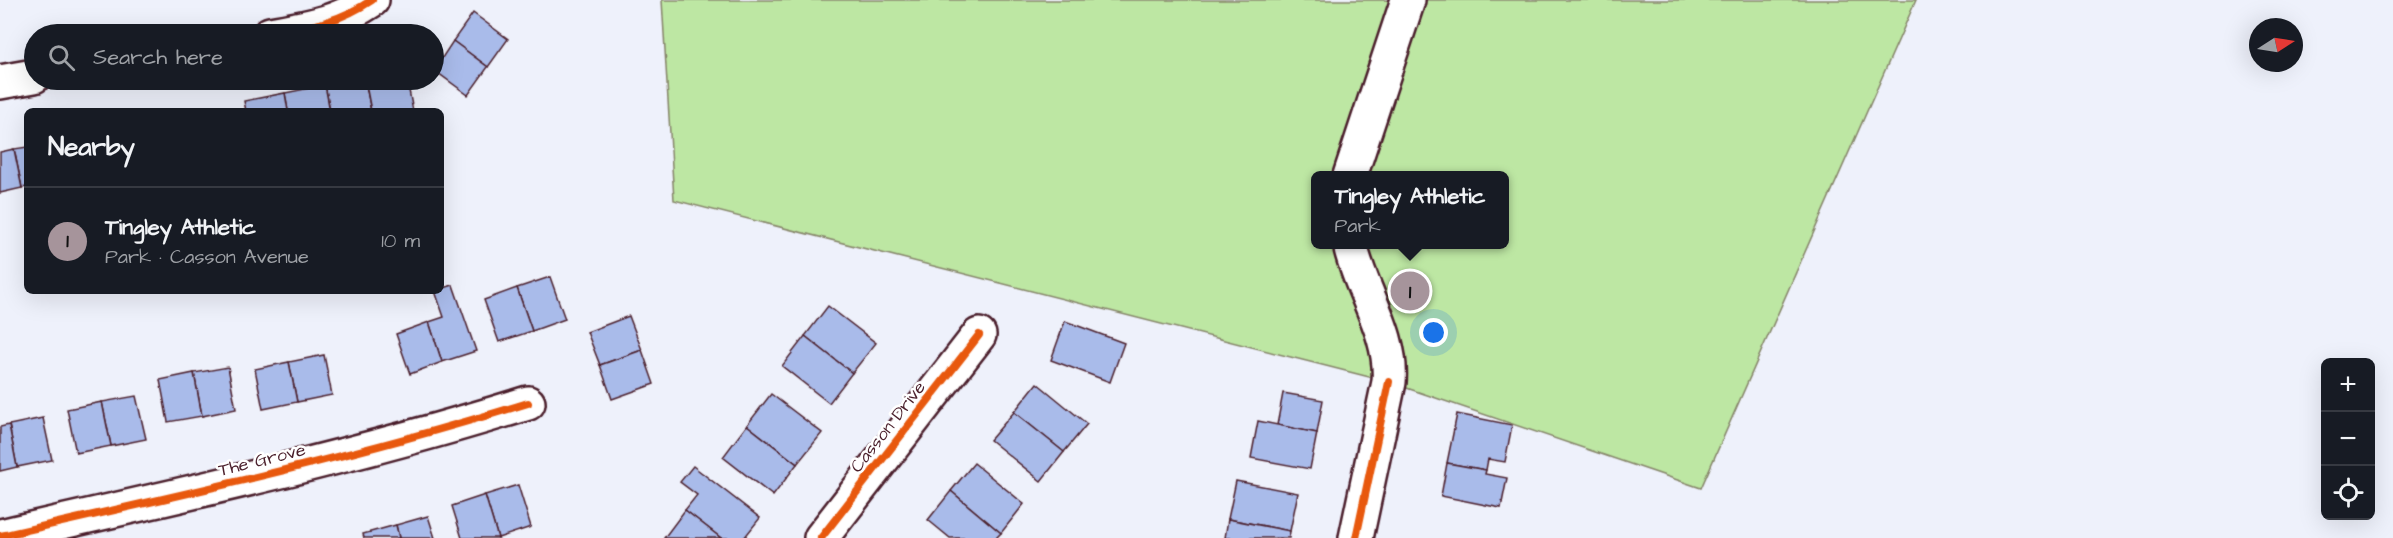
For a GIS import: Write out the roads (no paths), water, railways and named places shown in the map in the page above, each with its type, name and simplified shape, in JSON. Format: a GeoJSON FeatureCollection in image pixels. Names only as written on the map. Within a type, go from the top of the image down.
{"type":"FeatureCollection","features":[{"type":"Feature","properties":{"kind":"street"},"geometry":{"type":"LineString","coordinates":[[324,24],[357,10],[372,0]]}},
{"type":"Feature","properties":{"kind":"street"},"geometry":{"type":"LineString","coordinates":[[1352,171],[1408,0]]}},
{"type":"Feature","properties":{"kind":"street"},"geometry":{"type":"LineString","coordinates":[[0,82],[24,78]]}},
{"type":"Feature","properties":{"kind":"street"},"geometry":{"type":"LineString","coordinates":[[1351,249],[1354,263],[1386,343],[1390,363],[1389,382],[1356,538]]}},
{"type":"Feature","properties":{"kind":"street","name":"Casson Drive"},"geometry":{"type":"LineString","coordinates":[[821,538],[979,335]]}},
{"type":"Feature","properties":{"kind":"street","name":"The Grove"},"geometry":{"type":"LineString","coordinates":[[0,536],[229,484],[406,439],[528,404]]}},
{"type":"Feature","properties":{"kind":"place","name":"Tingley Athletic"},"geometry":{"type":"Point","coordinates":[1410,291]}}]}
